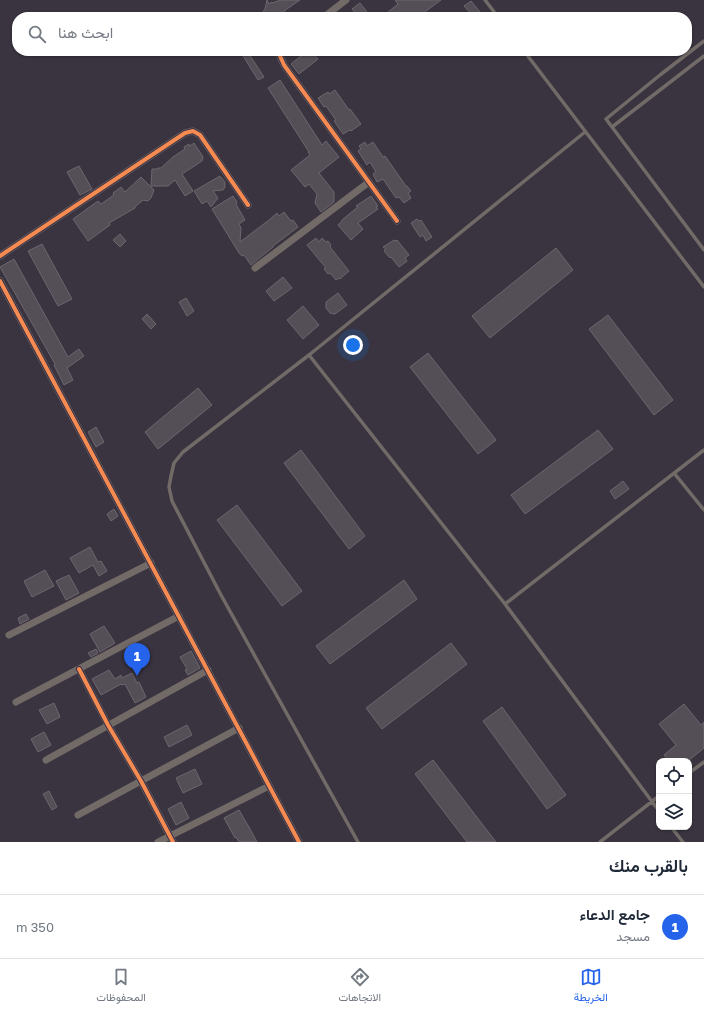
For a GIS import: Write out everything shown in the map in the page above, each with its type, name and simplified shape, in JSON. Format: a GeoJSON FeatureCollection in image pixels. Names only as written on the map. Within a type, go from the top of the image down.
{"type":"FeatureCollection","features":[{"type":"Feature","properties":{"kind":"street"},"geometry":{"type":"LineString","coordinates":[[330,12],[346,0]]}},
{"type":"Feature","properties":{"kind":"street"},"geometry":{"type":"LineString","coordinates":[[280,56],[284,65],[397,221]]}},
{"type":"Feature","properties":{"kind":"street"},"geometry":{"type":"LineString","coordinates":[[0,256],[185,134],[193,131],[200,135],[248,205]]}},
{"type":"Feature","properties":{"kind":"street"},"geometry":{"type":"LineString","coordinates":[[255,268],[369,182]]}},
{"type":"Feature","properties":{"kind":"street"},"geometry":{"type":"LineString","coordinates":[[0,282],[299,842]]}},
{"type":"Feature","properties":{"kind":"street"},"geometry":{"type":"LineString","coordinates":[[9,635],[151,563]]}},
{"type":"Feature","properties":{"kind":"street"},"geometry":{"type":"LineString","coordinates":[[16,702],[179,616]]}},
{"type":"Feature","properties":{"kind":"street"},"geometry":{"type":"LineString","coordinates":[[79,669],[108,725],[141,781],[172,839]]}},
{"type":"Feature","properties":{"kind":"street"},"geometry":{"type":"LineString","coordinates":[[46,760],[208,670]]}},
{"type":"Feature","properties":{"kind":"street"},"geometry":{"type":"LineString","coordinates":[[78,815],[239,728]]}},
{"type":"Feature","properties":{"kind":"street"},"geometry":{"type":"LineString","coordinates":[[158,842],[172,839],[270,786]]}},
{"type":"Feature","properties":{"kind":"lane"},"geometry":{"type":"LineString","coordinates":[[485,0],[494,12]]}},
{"type":"Feature","properties":{"kind":"lane"},"geometry":{"type":"LineString","coordinates":[[692,50],[704,41]]}},
{"type":"Feature","properties":{"kind":"lane"},"geometry":{"type":"LineString","coordinates":[[528,56],[704,286]]}},
{"type":"Feature","properties":{"kind":"lane"},"geometry":{"type":"LineString","coordinates":[[685,56],[606,119],[704,250]]}},
{"type":"Feature","properties":{"kind":"lane"},"geometry":{"type":"LineString","coordinates":[[612,127],[704,56]]}},
{"type":"Feature","properties":{"kind":"lane"},"geometry":{"type":"LineString","coordinates":[[358,842],[221,595],[172,501],[169,487],[174,463],[183,452],[309,354],[585,132]]}},
{"type":"Feature","properties":{"kind":"lane"},"geometry":{"type":"LineString","coordinates":[[309,354],[505,604],[656,808]]}},
{"type":"Feature","properties":{"kind":"lane"},"geometry":{"type":"LineString","coordinates":[[505,604],[704,450]]}},
{"type":"Feature","properties":{"kind":"lane"},"geometry":{"type":"LineString","coordinates":[[674,473],[704,510]]}},
{"type":"Feature","properties":{"kind":"lane"},"geometry":{"type":"LineString","coordinates":[[692,771],[704,762]]}},
{"type":"Feature","properties":{"kind":"lane"},"geometry":{"type":"LineString","coordinates":[[600,842],[656,798]]}},
{"type":"Feature","properties":{"kind":"lane"},"geometry":{"type":"LineString","coordinates":[[673,830],[683,842]]}},
{"type":"Feature","properties":{"kind":"building"},"geometry":{"type":"Polygon","coordinates":[[[267,0],[269,4],[281,0],[300,0],[284,12],[263,12],[267,0]]]}},
{"type":"Feature","properties":{"kind":"building"},"geometry":{"type":"Polygon","coordinates":[[[395,0],[441,0],[425,12],[388,12],[398,4],[395,0]]]}},
{"type":"Feature","properties":{"kind":"building"},"geometry":{"type":"Polygon","coordinates":[[[471,1],[480,12],[469,12],[464,6],[471,1]]]}},
{"type":"Feature","properties":{"kind":"building"},"geometry":{"type":"Polygon","coordinates":[[[360,3],[367,12],[354,12],[352,9],[360,3]]]}},
{"type":"Feature","properties":{"kind":"building"},"geometry":{"type":"Polygon","coordinates":[[[243,56],[250,56],[264,77],[258,80],[243,56]]]}},
{"type":"Feature","properties":{"kind":"building"},"geometry":{"type":"Polygon","coordinates":[[[301,56],[315,56],[318,59],[299,74],[291,64],[301,56]]]}},
{"type":"Feature","properties":{"kind":"building"},"geometry":{"type":"Polygon","coordinates":[[[280,80],[322,145],[326,141],[339,157],[319,173],[334,192],[334,202],[321,212],[315,203],[317,194],[309,184],[305,187],[291,170],[310,155],[268,88],[280,80]]]}},
{"type":"Feature","properties":{"kind":"building"},"geometry":{"type":"Polygon","coordinates":[[[335,90],[361,124],[351,131],[350,130],[343,134],[334,121],[336,120],[318,98],[335,90]]]}},
{"type":"Feature","properties":{"kind":"building"},"geometry":{"type":"Polygon","coordinates":[[[365,142],[367,146],[373,142],[383,157],[385,156],[411,191],[408,193],[411,198],[404,203],[399,197],[396,198],[383,179],[377,182],[373,174],[376,172],[370,162],[367,165],[358,151],[361,149],[359,146],[365,142]]]}},
{"type":"Feature","properties":{"kind":"building"},"geometry":{"type":"Polygon","coordinates":[[[194,143],[203,157],[202,161],[182,174],[193,191],[185,196],[175,180],[168,186],[151,186],[152,169],[161,168],[185,149],[184,147],[189,144],[190,146],[194,143]]]}},
{"type":"Feature","properties":{"kind":"building"},"geometry":{"type":"Polygon","coordinates":[[[79,166],[92,189],[80,195],[67,172],[79,166]]]}},
{"type":"Feature","properties":{"kind":"building"},"geometry":{"type":"Polygon","coordinates":[[[220,176],[225,182],[225,187],[223,190],[213,191],[218,198],[211,207],[207,201],[202,204],[194,191],[220,176]]]}},
{"type":"Feature","properties":{"kind":"building"},"geometry":{"type":"Polygon","coordinates":[[[141,177],[154,190],[151,198],[148,201],[143,200],[135,208],[109,223],[110,225],[88,241],[73,219],[98,201],[101,204],[114,195],[113,193],[121,187],[125,192],[141,177]]]}},
{"type":"Feature","properties":{"kind":"building"},"geometry":{"type":"Polygon","coordinates":[[[233,196],[245,220],[239,224],[241,228],[240,242],[277,213],[279,216],[284,212],[298,227],[251,265],[244,255],[242,256],[239,253],[212,209],[233,196]]]}},
{"type":"Feature","properties":{"kind":"building"},"geometry":{"type":"Polygon","coordinates":[[[371,196],[378,206],[376,207],[378,209],[358,223],[363,229],[351,240],[338,225],[358,207],[356,206],[371,196]]]}},
{"type":"Feature","properties":{"kind":"building"},"geometry":{"type":"Polygon","coordinates":[[[417,219],[419,221],[421,220],[432,237],[426,241],[423,235],[420,237],[411,223],[417,219]]]}},
{"type":"Feature","properties":{"kind":"building"},"geometry":{"type":"Polygon","coordinates":[[[120,234],[126,241],[120,247],[113,240],[120,234]]]}},
{"type":"Feature","properties":{"kind":"building"},"geometry":{"type":"Polygon","coordinates":[[[316,238],[319,242],[322,238],[326,242],[328,241],[331,245],[330,247],[349,271],[340,279],[339,278],[336,280],[330,273],[328,274],[324,269],[326,268],[307,245],[316,238]]]}},
{"type":"Feature","properties":{"kind":"building"},"geometry":{"type":"Polygon","coordinates":[[[394,240],[397,240],[409,255],[405,258],[407,261],[399,267],[384,251],[386,249],[383,247],[394,240]]]}},
{"type":"Feature","properties":{"kind":"building"},"geometry":{"type":"Polygon","coordinates":[[[42,244],[72,299],[58,306],[28,251],[42,244]]]}},
{"type":"Feature","properties":{"kind":"building"},"geometry":{"type":"Polygon","coordinates":[[[556,248],[573,270],[490,338],[472,316],[556,248]]]}},
{"type":"Feature","properties":{"kind":"building"},"geometry":{"type":"Polygon","coordinates":[[[14,259],[68,357],[79,349],[84,356],[67,368],[73,380],[64,385],[54,365],[55,364],[0,267],[14,259]]]}},
{"type":"Feature","properties":{"kind":"building"},"geometry":{"type":"Polygon","coordinates":[[[283,277],[292,288],[274,301],[266,291],[283,277]]]}},
{"type":"Feature","properties":{"kind":"building"},"geometry":{"type":"Polygon","coordinates":[[[338,293],[347,305],[335,314],[330,313],[326,308],[326,302],[338,293]]]}},
{"type":"Feature","properties":{"kind":"building"},"geometry":{"type":"Polygon","coordinates":[[[186,298],[194,311],[187,316],[179,302],[186,298]]]}},
{"type":"Feature","properties":{"kind":"building"},"geometry":{"type":"Polygon","coordinates":[[[303,306],[319,325],[303,339],[287,320],[303,306]]]}},
{"type":"Feature","properties":{"kind":"building"},"geometry":{"type":"Polygon","coordinates":[[[147,314],[156,324],[151,329],[142,319],[147,314]]]}},
{"type":"Feature","properties":{"kind":"building"},"geometry":{"type":"Polygon","coordinates":[[[608,315],[673,400],[654,415],[589,329],[608,315]]]}},
{"type":"Feature","properties":{"kind":"building"},"geometry":{"type":"Polygon","coordinates":[[[428,353],[496,440],[478,454],[410,367],[428,353]]]}},
{"type":"Feature","properties":{"kind":"building"},"geometry":{"type":"Polygon","coordinates":[[[198,388],[212,405],[158,449],[145,432],[198,388]]]}},
{"type":"Feature","properties":{"kind":"building"},"geometry":{"type":"Polygon","coordinates":[[[96,427],[104,442],[96,447],[88,432],[96,427]]]}},
{"type":"Feature","properties":{"kind":"building"},"geometry":{"type":"Polygon","coordinates":[[[598,430],[613,449],[525,514],[511,495],[598,430]]]}},
{"type":"Feature","properties":{"kind":"building"},"geometry":{"type":"Polygon","coordinates":[[[301,450],[365,536],[349,549],[284,463],[301,450]]]}},
{"type":"Feature","properties":{"kind":"building"},"geometry":{"type":"Polygon","coordinates":[[[623,481],[629,489],[615,499],[610,491],[623,481]]]}},
{"type":"Feature","properties":{"kind":"building"},"geometry":{"type":"Polygon","coordinates":[[[237,505],[302,591],[282,606],[217,520],[237,505]]]}},
{"type":"Feature","properties":{"kind":"building"},"geometry":{"type":"Polygon","coordinates":[[[114,509],[118,516],[111,521],[107,514],[114,509]]]}},
{"type":"Feature","properties":{"kind":"building"},"geometry":{"type":"Polygon","coordinates":[[[90,547],[98,562],[101,561],[107,571],[99,576],[93,565],[79,573],[70,558],[90,547]]]}},
{"type":"Feature","properties":{"kind":"building"},"geometry":{"type":"Polygon","coordinates":[[[45,570],[54,586],[32,597],[24,581],[45,570]]]}},
{"type":"Feature","properties":{"kind":"building"},"geometry":{"type":"Polygon","coordinates":[[[69,575],[79,593],[66,600],[56,581],[69,575]]]}},
{"type":"Feature","properties":{"kind":"building"},"geometry":{"type":"Polygon","coordinates":[[[404,580],[417,599],[330,664],[316,646],[404,580]]]}},
{"type":"Feature","properties":{"kind":"building"},"geometry":{"type":"Polygon","coordinates":[[[26,614],[29,619],[20,624],[18,618],[26,614]]]}},
{"type":"Feature","properties":{"kind":"building"},"geometry":{"type":"Polygon","coordinates":[[[104,626],[115,643],[100,652],[90,634],[104,626]]]}},
{"type":"Feature","properties":{"kind":"building"},"geometry":{"type":"Polygon","coordinates":[[[451,643],[467,664],[382,729],[366,708],[451,643]]]}},
{"type":"Feature","properties":{"kind":"building"},"geometry":{"type":"Polygon","coordinates":[[[96,649],[98,653],[91,657],[88,653],[96,649]]]}},
{"type":"Feature","properties":{"kind":"building"},"geometry":{"type":"Polygon","coordinates":[[[191,651],[200,668],[188,675],[185,670],[187,669],[180,657],[191,651]]]}},
{"type":"Feature","properties":{"kind":"building"},"geometry":{"type":"Polygon","coordinates":[[[109,670],[115,679],[121,675],[122,678],[132,673],[137,683],[139,682],[146,697],[135,703],[125,684],[121,684],[101,695],[92,679],[109,670]]]}},
{"type":"Feature","properties":{"kind":"building"},"geometry":{"type":"Polygon","coordinates":[[[54,703],[60,717],[47,724],[39,710],[54,703]]]}},
{"type":"Feature","properties":{"kind":"building"},"geometry":{"type":"Polygon","coordinates":[[[684,704],[701,725],[704,722],[704,748],[692,758],[666,758],[664,755],[676,745],[659,724],[684,704]]]}},
{"type":"Feature","properties":{"kind":"building"},"geometry":{"type":"Polygon","coordinates":[[[502,707],[566,795],[547,809],[483,721],[502,707]]]}},
{"type":"Feature","properties":{"kind":"building"},"geometry":{"type":"Polygon","coordinates":[[[187,725],[192,735],[169,747],[164,737],[187,725]]]}},
{"type":"Feature","properties":{"kind":"building"},"geometry":{"type":"Polygon","coordinates":[[[44,732],[51,745],[38,752],[31,739],[44,732]]]}},
{"type":"Feature","properties":{"kind":"building"},"geometry":{"type":"Polygon","coordinates":[[[433,760],[496,842],[467,842],[415,774],[433,760]]]}},
{"type":"Feature","properties":{"kind":"building"},"geometry":{"type":"Polygon","coordinates":[[[195,769],[202,784],[183,793],[176,778],[195,769]]]}},
{"type":"Feature","properties":{"kind":"building"},"geometry":{"type":"Polygon","coordinates":[[[49,791],[57,807],[52,810],[43,794],[49,791]]]}},
{"type":"Feature","properties":{"kind":"building"},"geometry":{"type":"Polygon","coordinates":[[[181,802],[189,818],[176,825],[168,809],[181,802]]]}},
{"type":"Feature","properties":{"kind":"building"},"geometry":{"type":"Polygon","coordinates":[[[239,810],[257,842],[239,842],[236,837],[235,838],[224,818],[239,810]]]}},
{"type":"Feature","properties":{"kind":"cycle path"},"geometry":{"type":"LineString","coordinates":[[280,56],[284,65],[397,221]]}},
{"type":"Feature","properties":{"kind":"cycle path"},"geometry":{"type":"LineString","coordinates":[[0,256],[185,133],[193,131],[200,135],[248,205]]}},
{"type":"Feature","properties":{"kind":"cycle path"},"geometry":{"type":"LineString","coordinates":[[0,281],[299,842]]}},
{"type":"Feature","properties":{"kind":"cycle path"},"geometry":{"type":"LineString","coordinates":[[79,669],[108,725],[141,781],[173,842]]}},
{"type":"Feature","properties":{"kind":"place","name":"جامع الدعاء"},"geometry":{"type":"Point","coordinates":[137,676]}}]}
